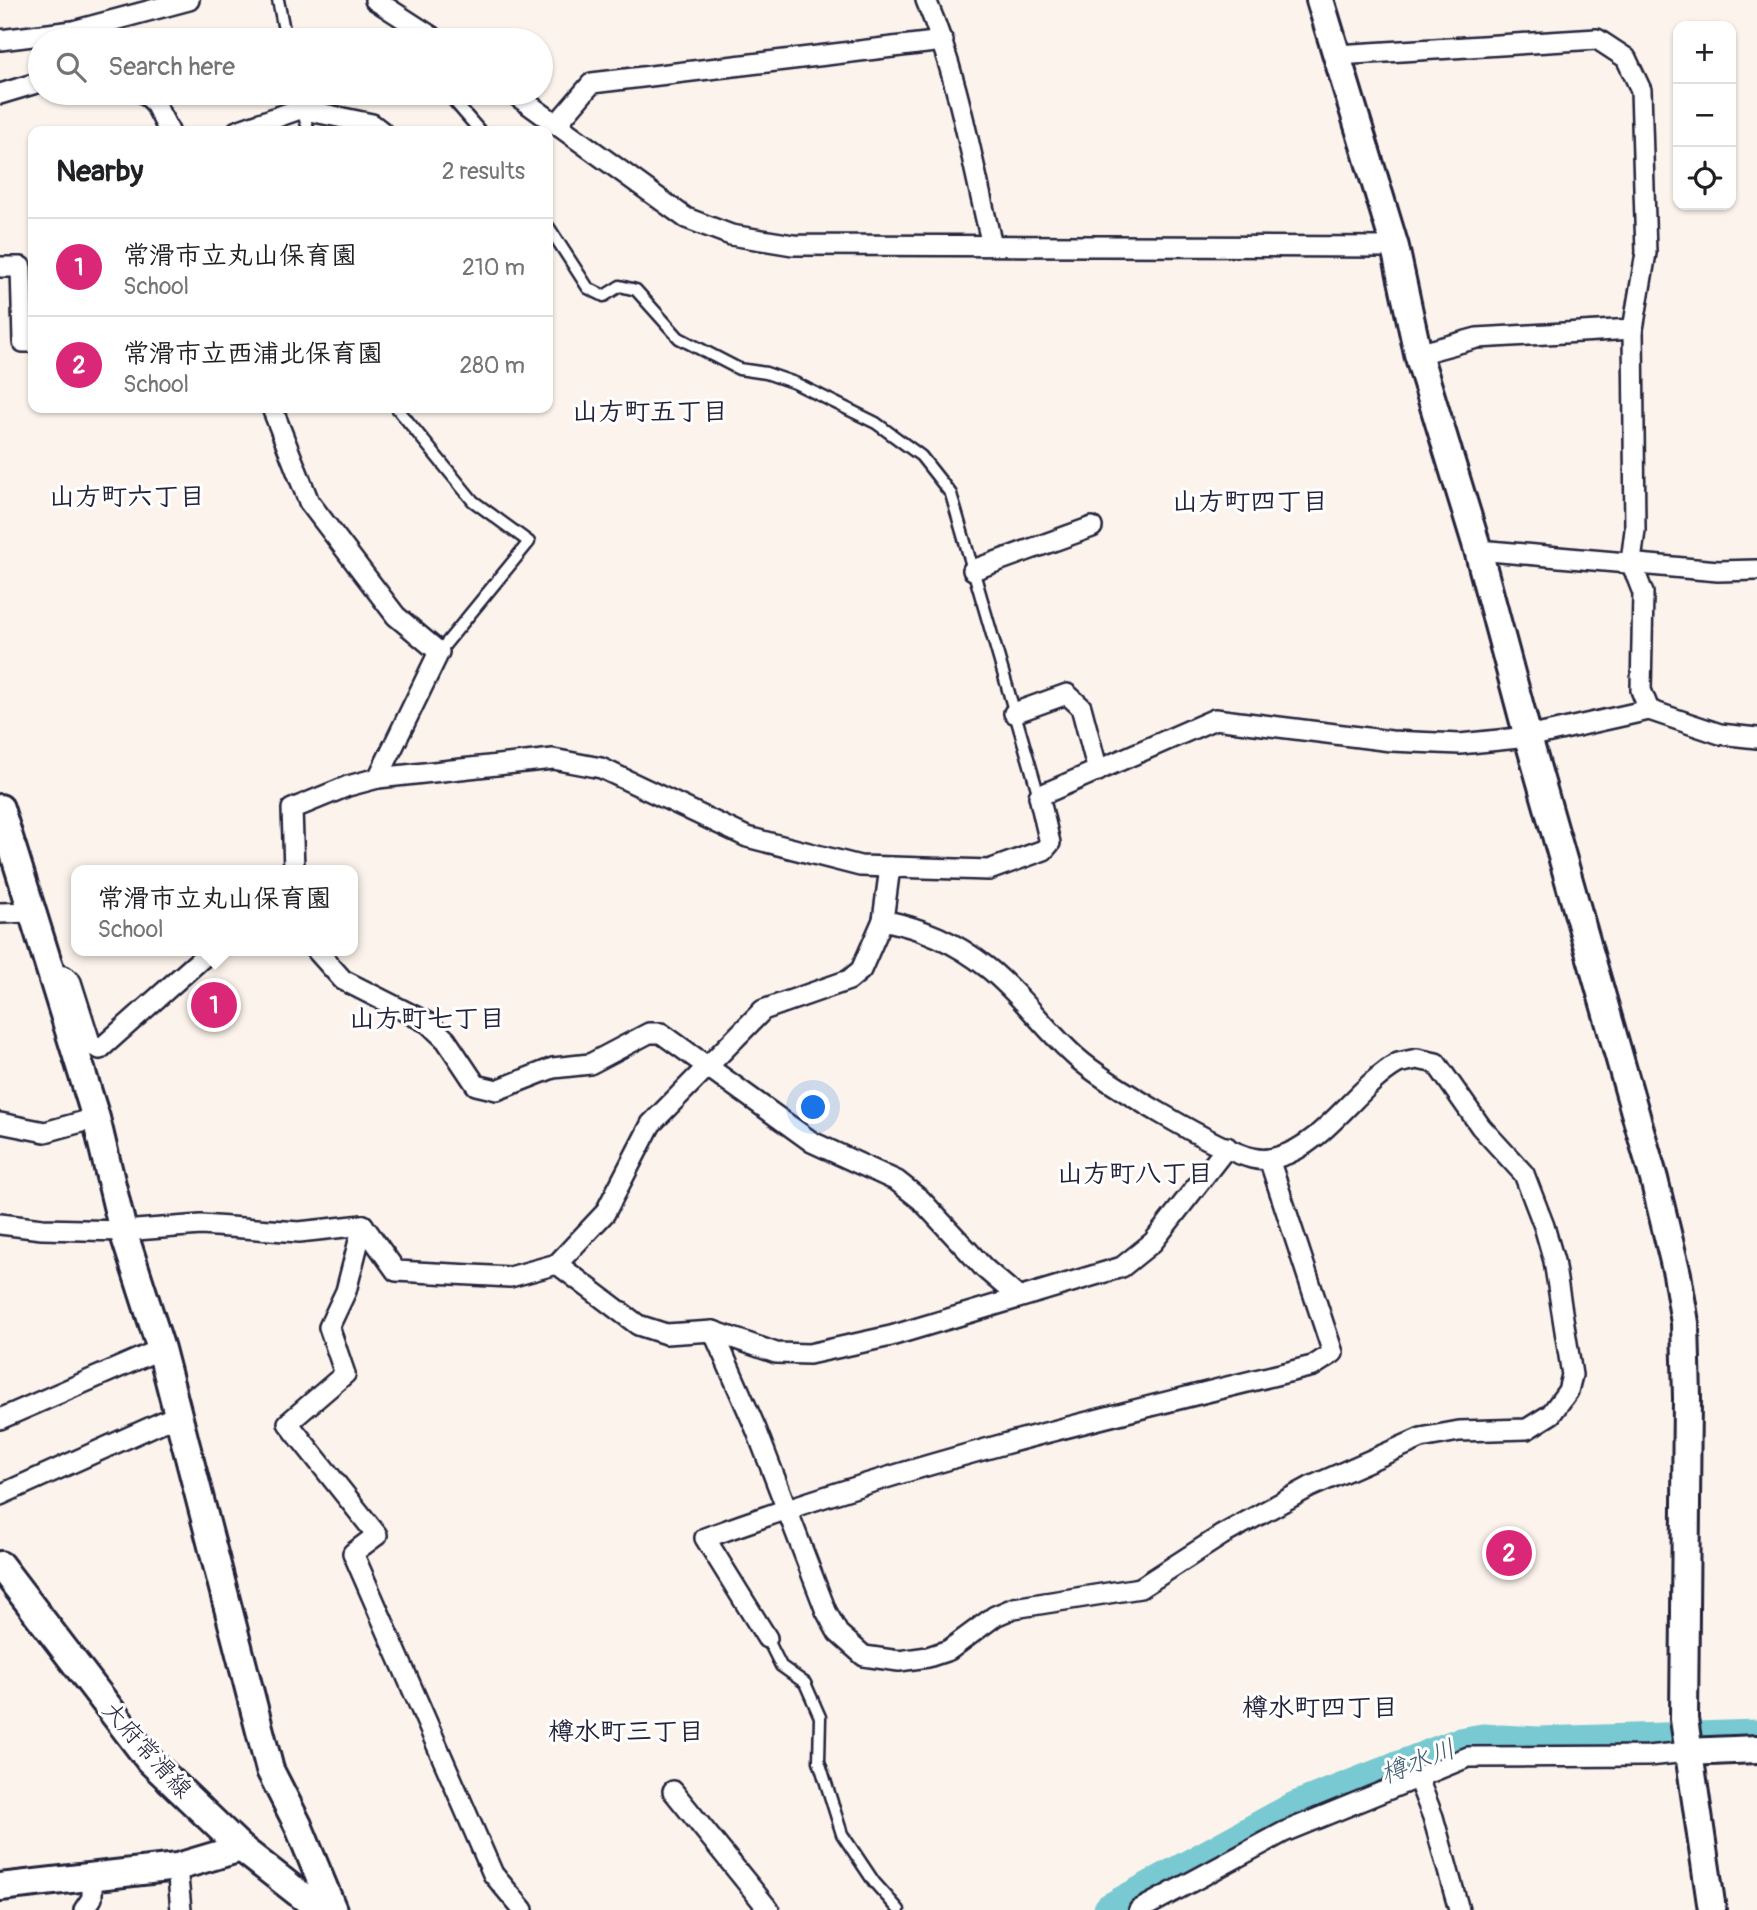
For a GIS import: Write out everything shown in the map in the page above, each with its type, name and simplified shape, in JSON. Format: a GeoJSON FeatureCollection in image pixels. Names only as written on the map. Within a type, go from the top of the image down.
{"type":"FeatureCollection","features":[{"type":"Feature","properties":{"kind":"street"},"geometry":{"type":"LineString","coordinates":[[97,28],[189,0]]}},
{"type":"Feature","properties":{"kind":"street"},"geometry":{"type":"LineString","coordinates":[[375,0],[420,28]]}},
{"type":"Feature","properties":{"kind":"street"},"geometry":{"type":"LineString","coordinates":[[926,0],[943,41],[992,245]]}},
{"type":"Feature","properties":{"kind":"street"},"geometry":{"type":"LineString","coordinates":[[1320,0],[1395,247],[1418,354],[1478,550],[1528,737],[1654,1179],[1683,1311],[1688,1398],[1685,1719],[1687,1751],[1712,1910]]}},
{"type":"Feature","properties":{"kind":"street"},"geometry":{"type":"LineString","coordinates":[[0,40],[28,38]]}},
{"type":"Feature","properties":{"kind":"street"},"geometry":{"type":"LineString","coordinates":[[1338,55],[1597,39],[1626,58],[1641,90],[1646,253],[1633,329],[1635,530],[1631,562],[1643,593],[1641,691],[1649,710]]}},
{"type":"Feature","properties":{"kind":"street"},"geometry":{"type":"LineString","coordinates":[[556,125],[592,83],[943,41]]}},
{"type":"Feature","properties":{"kind":"street"},"geometry":{"type":"LineString","coordinates":[[0,94],[28,86]]}},
{"type":"Feature","properties":{"kind":"street"},"geometry":{"type":"LineString","coordinates":[[156,105],[166,126]]}},
{"type":"Feature","properties":{"kind":"street"},"geometry":{"type":"LineString","coordinates":[[247,126],[290,105]]}},
{"type":"Feature","properties":{"kind":"street"},"geometry":{"type":"LineString","coordinates":[[311,105],[375,126]]}},
{"type":"Feature","properties":{"kind":"street"},"geometry":{"type":"LineString","coordinates":[[529,105],[686,218],[731,236],[793,245],[1395,247]]}},
{"type":"Feature","properties":{"kind":"street"},"geometry":{"type":"LineString","coordinates":[[0,267],[21,267],[23,342],[28,342]]}},
{"type":"Feature","properties":{"kind":"street"},"geometry":{"type":"LineString","coordinates":[[1418,354],[1477,338],[1633,329]]}},
{"type":"Feature","properties":{"kind":"street"},"geometry":{"type":"LineString","coordinates":[[274,413],[309,502],[396,617],[439,652],[378,778]]}},
{"type":"Feature","properties":{"kind":"street"},"geometry":{"type":"LineString","coordinates":[[973,570],[1092,527]]}},
{"type":"Feature","properties":{"kind":"street"},"geometry":{"type":"LineString","coordinates":[[1478,550],[1718,571],[1757,570]]}},
{"type":"Feature","properties":{"kind":"street"},"geometry":{"type":"LineString","coordinates":[[1014,713],[1067,694],[1081,707],[1098,771]]}},
{"type":"Feature","properties":{"kind":"street"},"geometry":{"type":"LineString","coordinates":[[294,865],[292,809],[378,778],[526,760],[580,762],[601,768],[760,841],[834,861],[890,867],[989,870],[1044,850],[1050,843],[1039,796],[1215,719],[1391,741],[1460,744],[1528,737],[1649,710],[1720,734],[1757,738]]}},
{"type":"Feature","properties":{"kind":"street"},"geometry":{"type":"LineString","coordinates":[[0,808],[96,1118],[123,1231],[161,1349],[270,1770],[298,1825],[333,1910]]}},
{"type":"Feature","properties":{"kind":"street"},"geometry":{"type":"LineString","coordinates":[[363,1225],[396,1271],[510,1277],[558,1264],[606,1213],[651,1124],[763,1010],[849,980],[861,970],[883,920],[890,867]]}},
{"type":"Feature","properties":{"kind":"street"},"geometry":{"type":"LineString","coordinates":[[0,913],[32,912]]}},
{"type":"Feature","properties":{"kind":"street"},"geometry":{"type":"LineString","coordinates":[[713,1331],[757,1429],[784,1509],[838,1633],[864,1656],[886,1661],[910,1660],[949,1650],[995,1616],[1014,1608],[1140,1588],[1222,1535],[1310,1487],[1421,1438],[1460,1431],[1527,1429],[1550,1414],[1568,1391],[1572,1375],[1554,1261],[1524,1174],[1481,1127],[1436,1063],[1407,1060],[1386,1069],[1312,1138],[1293,1151],[1269,1159],[1252,1158],[1227,1147],[1089,1068],[1015,992],[958,947],[923,928],[883,920]]}},
{"type":"Feature","properties":{"kind":"street"},"geometry":{"type":"LineString","coordinates":[[52,974],[64,976],[71,982],[91,1045],[100,1049],[204,956]]}},
{"type":"Feature","properties":{"kind":"street"},"geometry":{"type":"LineString","coordinates":[[321,956],[343,980],[428,1023],[446,1041],[476,1085],[497,1090],[553,1068],[590,1064],[649,1033],[660,1033],[709,1065],[811,1142],[897,1181],[921,1200],[984,1268],[1018,1297]]}},
{"type":"Feature","properties":{"kind":"street"},"geometry":{"type":"LineString","coordinates":[[0,1123],[45,1132],[96,1118]]}},
{"type":"Feature","properties":{"kind":"street"},"geometry":{"type":"LineString","coordinates":[[558,1264],[638,1325],[666,1334],[713,1331],[751,1346],[798,1355],[891,1336],[1122,1268],[1153,1241],[1227,1147]]}},
{"type":"Feature","properties":{"kind":"street"},"geometry":{"type":"LineString","coordinates":[[767,1638],[705,1538],[784,1509],[1052,1430],[1312,1366],[1333,1353],[1269,1159]]}},
{"type":"Feature","properties":{"kind":"street"},"geometry":{"type":"LineString","coordinates":[[0,1224],[42,1229],[123,1231],[201,1225],[299,1232],[363,1225]]}},
{"type":"Feature","properties":{"kind":"street"},"geometry":{"type":"LineString","coordinates":[[363,1225],[349,1282],[329,1327],[345,1374],[288,1423],[377,1535],[353,1553],[496,1880],[523,1910]]}},
{"type":"Feature","properties":{"kind":"street"},"geometry":{"type":"LineString","coordinates":[[0,1419],[161,1349]]}},
{"type":"Feature","properties":{"kind":"street"},"geometry":{"type":"LineString","coordinates":[[0,1495],[178,1415]]}},
{"type":"Feature","properties":{"kind":"street","name":"大府常滑線"},"geometry":{"type":"LineString","coordinates":[[0,1565],[149,1760],[241,1848],[320,1910]]}},
{"type":"Feature","properties":{"kind":"street"},"geometry":{"type":"LineString","coordinates":[[1139,1910],[1284,1832],[1468,1757],[1648,1756],[1687,1751],[1757,1749]]}},
{"type":"Feature","properties":{"kind":"street"},"geometry":{"type":"LineString","coordinates":[[1418,1776],[1433,1816],[1459,1910]]}},
{"type":"Feature","properties":{"kind":"street"},"geometry":{"type":"LineString","coordinates":[[673,1791],[769,1910]]}},
{"type":"Feature","properties":{"kind":"street"},"geometry":{"type":"LineString","coordinates":[[0,1887],[177,1867],[241,1848]]}},
{"type":"Feature","properties":{"kind":"street"},"geometry":{"type":"LineString","coordinates":[[177,1867],[181,1910]]}},
{"type":"Feature","properties":{"kind":"street"},"geometry":{"type":"LineString","coordinates":[[84,1910],[92,1898],[92,1876]]}},
{"type":"Feature","properties":{"kind":"lane"},"geometry":{"type":"LineString","coordinates":[[278,0],[284,28]]}},
{"type":"Feature","properties":{"kind":"lane"},"geometry":{"type":"LineString","coordinates":[[404,17],[405,28]]}},
{"type":"Feature","properties":{"kind":"lane"},"geometry":{"type":"LineString","coordinates":[[299,105],[307,126]]}},
{"type":"Feature","properties":{"kind":"lane"},"geometry":{"type":"LineString","coordinates":[[457,105],[476,126]]}},
{"type":"Feature","properties":{"kind":"lane"},"geometry":{"type":"LineString","coordinates":[[553,234],[588,288],[604,296],[620,286],[636,290],[679,338],[739,369],[766,373],[843,404],[921,456],[951,494],[1039,796]]}},
{"type":"Feature","properties":{"kind":"lane"},"geometry":{"type":"LineString","coordinates":[[401,413],[473,501],[529,542],[439,652]]}},
{"type":"Feature","properties":{"kind":"lane"},"geometry":{"type":"LineString","coordinates":[[767,1638],[781,1666],[805,1683],[820,1717],[819,1761],[842,1834],[874,1882],[899,1910]]}},
{"type":"Feature","properties":{"kind":"waterway","name":"樽水川"},"geometry":{"type":"LineString","coordinates":[[1111,1910],[1295,1809],[1459,1745],[1483,1741],[1539,1744],[1757,1737]]}},
{"type":"Feature","properties":{"kind":"place","name":"常滑市立丸山保育園"},"geometry":{"type":"Point","coordinates":[214,1005]}},
{"type":"Feature","properties":{"kind":"place","name":"常滑市立西浦北保育園"},"geometry":{"type":"Point","coordinates":[1509,1553]}},
{"type":"Feature","properties":{"kind":"district","name":"山方町五丁目"},"geometry":{"type":"Point","coordinates":[650,412]}},
{"type":"Feature","properties":{"kind":"district","name":"山方町六丁目"},"geometry":{"type":"Point","coordinates":[127,497]}},
{"type":"Feature","properties":{"kind":"district","name":"山方町四丁目"},"geometry":{"type":"Point","coordinates":[1250,502]}},
{"type":"Feature","properties":{"kind":"district","name":"山方町七丁目"},"geometry":{"type":"Point","coordinates":[427,1019]}},
{"type":"Feature","properties":{"kind":"district","name":"山方町八丁目"},"geometry":{"type":"Point","coordinates":[1135,1174]}},
{"type":"Feature","properties":{"kind":"district","name":"樽水町四丁目"},"geometry":{"type":"Point","coordinates":[1320,1708]}},
{"type":"Feature","properties":{"kind":"district","name":"樽水町三丁目"},"geometry":{"type":"Point","coordinates":[626,1732]}}]}
